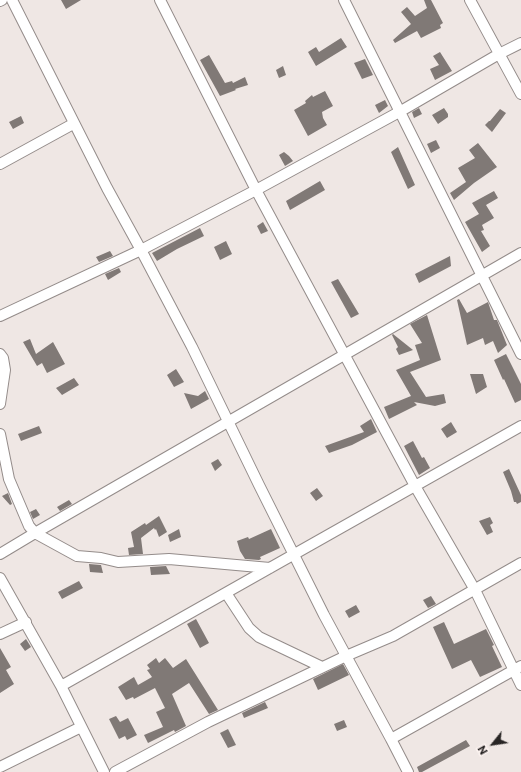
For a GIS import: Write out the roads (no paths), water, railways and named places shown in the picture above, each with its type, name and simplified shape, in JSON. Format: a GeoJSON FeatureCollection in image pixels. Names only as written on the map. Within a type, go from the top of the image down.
{"type":"FeatureCollection","features":[{"type":"Feature","properties":{"kind":"street"},"geometry":{"type":"LineString","coordinates":[[12,0],[73,124],[192,347],[294,555],[408,772]]}},
{"type":"Feature","properties":{"kind":"street"},"geometry":{"type":"LineString","coordinates":[[160,0],[256,190],[344,355],[415,486],[475,590],[517,668],[521,685]]}},
{"type":"Feature","properties":{"kind":"street"},"geometry":{"type":"LineString","coordinates":[[344,0],[401,111],[521,354]]}},
{"type":"Feature","properties":{"kind":"street"},"geometry":{"type":"LineString","coordinates":[[470,0],[521,94]]}},
{"type":"Feature","properties":{"kind":"street"},"geometry":{"type":"LineString","coordinates":[[0,316],[141,250],[256,190],[401,111],[499,54],[521,43]]}},
{"type":"Feature","properties":{"kind":"street"},"geometry":{"type":"LineString","coordinates":[[0,164],[73,124]]}},
{"type":"Feature","properties":{"kind":"street"},"geometry":{"type":"LineString","coordinates":[[0,554],[521,253]]}},
{"type":"Feature","properties":{"kind":"street"},"geometry":{"type":"LineString","coordinates":[[0,354],[3,358],[5,370],[0,404]]}},
{"type":"Feature","properties":{"kind":"street"},"geometry":{"type":"LineString","coordinates":[[61,686],[521,426]]}},
{"type":"Feature","properties":{"kind":"street"},"geometry":{"type":"LineString","coordinates":[[0,434],[9,479],[29,526],[35,533],[77,556],[102,558],[118,562],[169,559],[270,568]]}},
{"type":"Feature","properties":{"kind":"street"},"geometry":{"type":"LineString","coordinates":[[115,772],[208,722],[322,667],[393,636],[521,563]]}},
{"type":"Feature","properties":{"kind":"street"},"geometry":{"type":"LineString","coordinates":[[0,578],[61,686],[104,772]]}},
{"type":"Feature","properties":{"kind":"street"},"geometry":{"type":"LineString","coordinates":[[226,593],[249,628],[259,638],[322,667]]}},
{"type":"Feature","properties":{"kind":"street"},"geometry":{"type":"LineString","coordinates":[[0,634],[26,622]]}},
{"type":"Feature","properties":{"kind":"street"},"geometry":{"type":"LineString","coordinates":[[391,739],[517,668]]}},
{"type":"Feature","properties":{"kind":"street"},"geometry":{"type":"LineString","coordinates":[[0,767],[81,727]]}}]}
